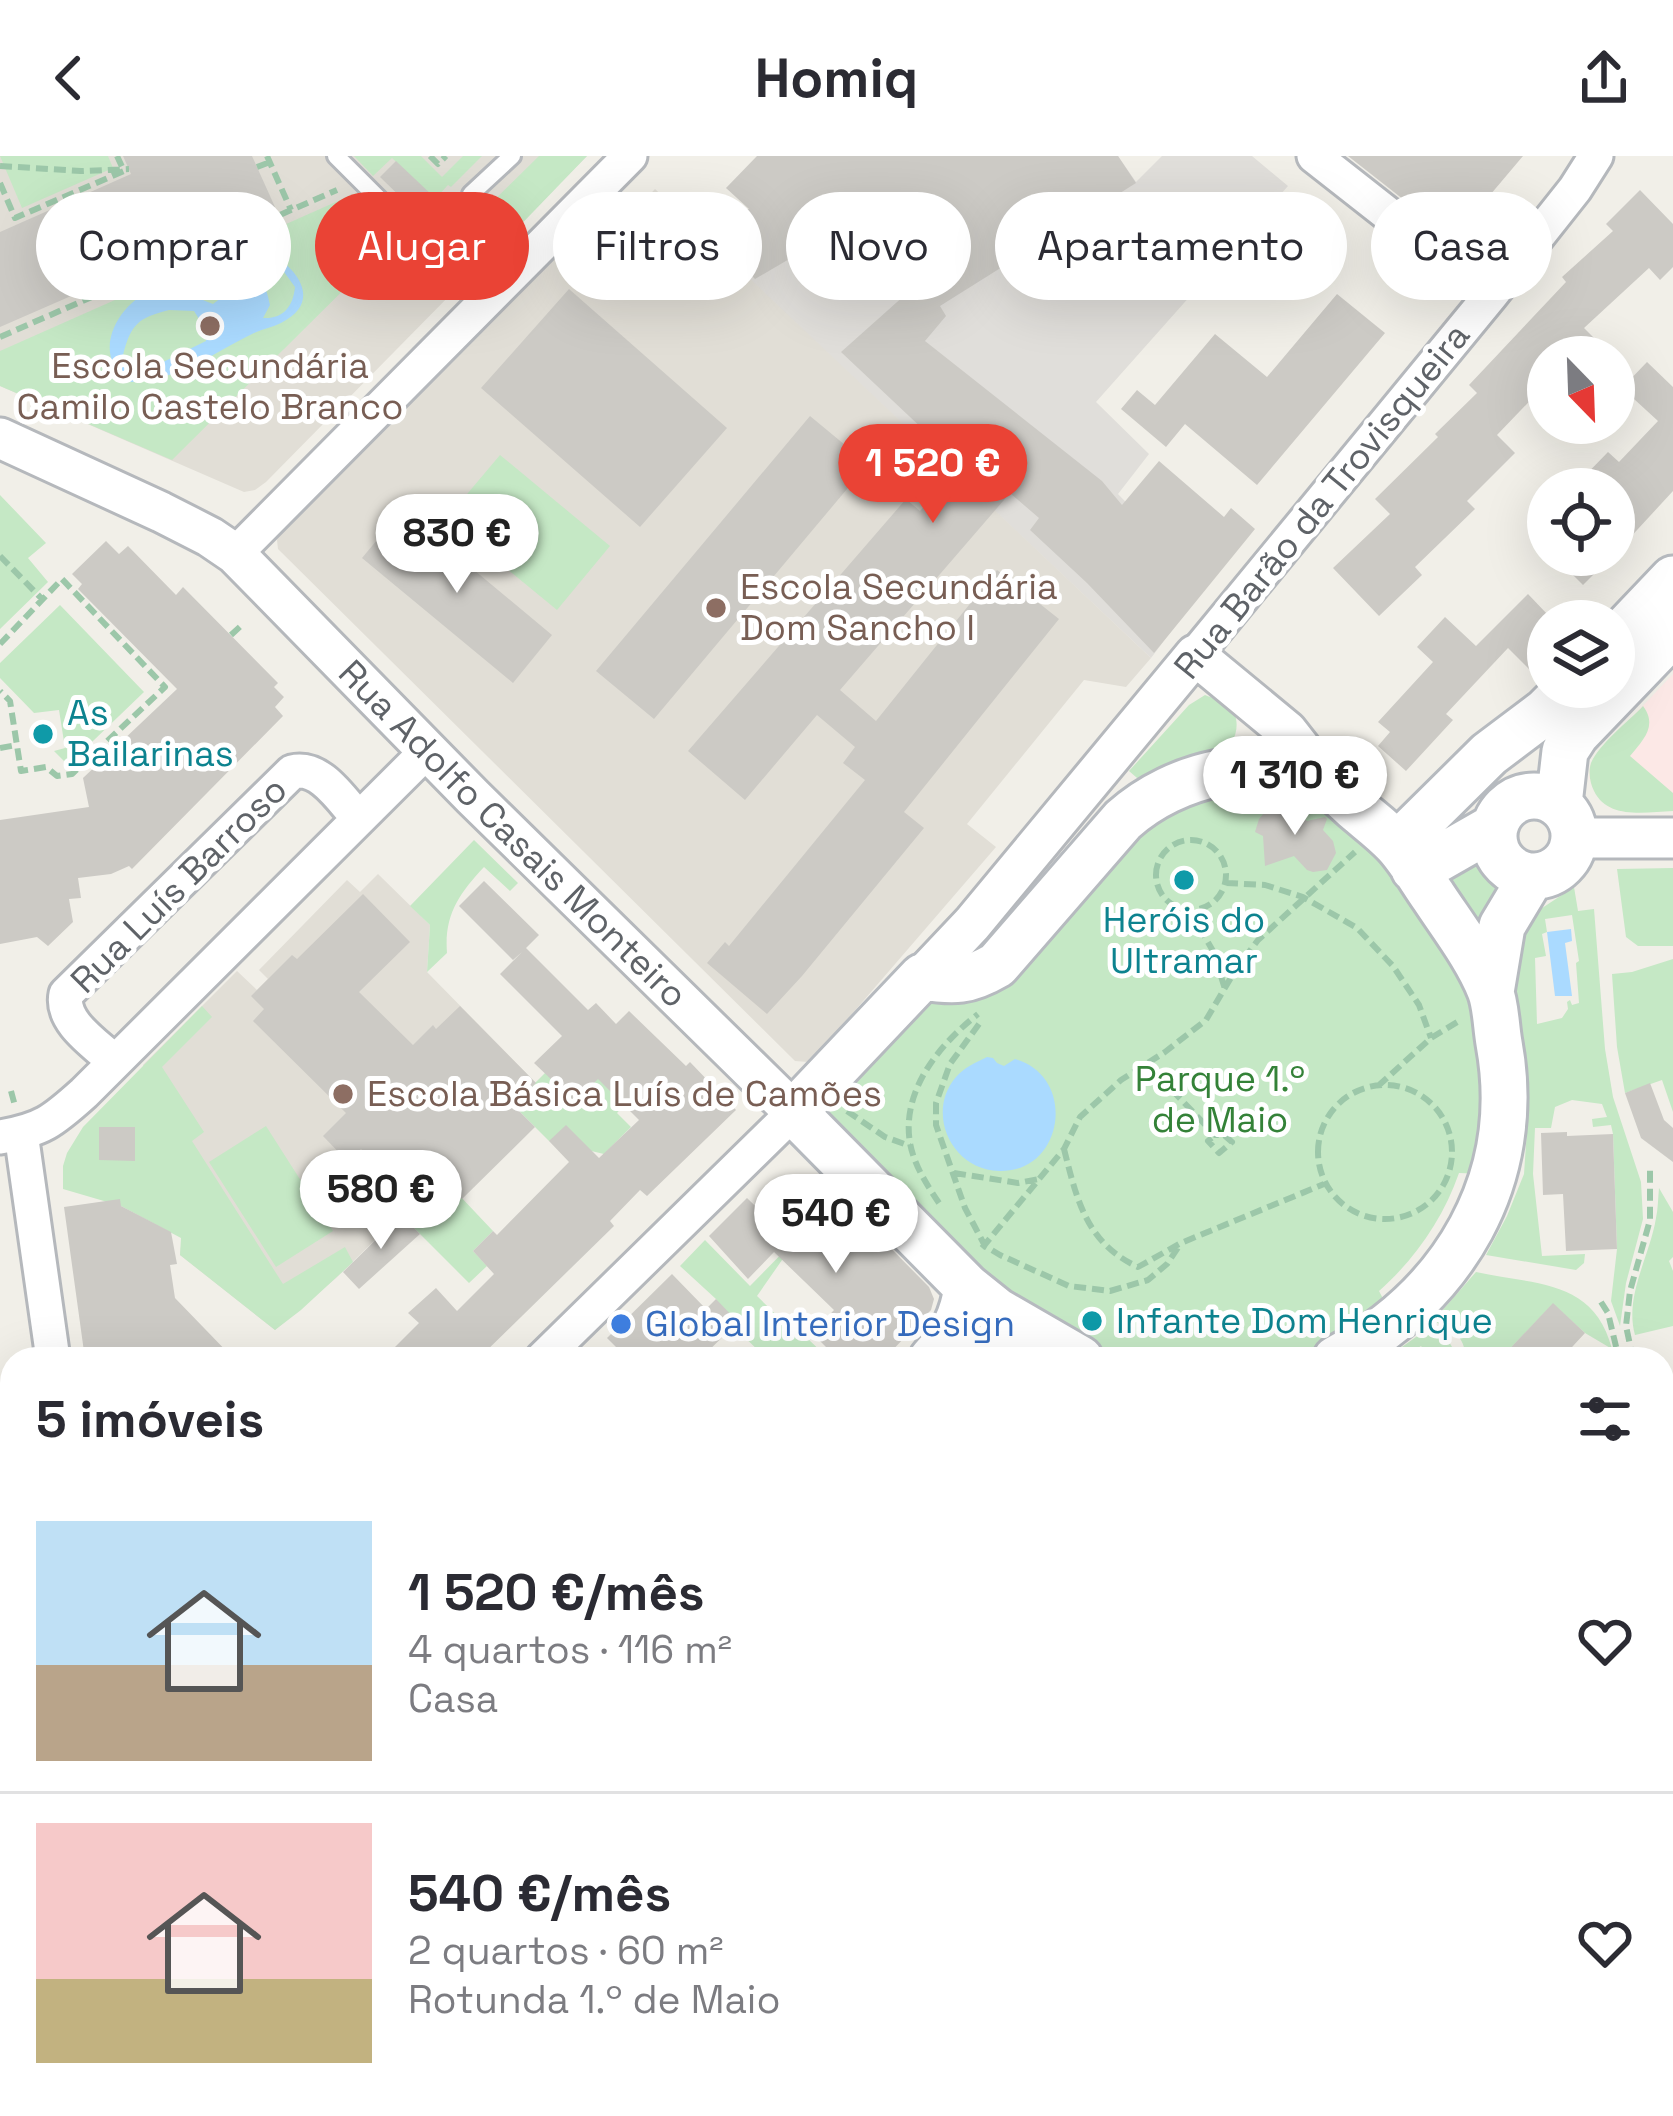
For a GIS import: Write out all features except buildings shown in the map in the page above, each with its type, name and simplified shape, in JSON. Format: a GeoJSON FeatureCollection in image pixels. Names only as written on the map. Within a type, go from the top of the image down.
{"type":"FeatureCollection","features":[{"type":"Feature","properties":{"kind":"main road"},"geometry":{"type":"LineString","coordinates":[[1635,619],[1673,579]]}},
{"type":"Feature","properties":{"kind":"main road"},"geometry":{"type":"LineString","coordinates":[[1552,708],[1533,739],[1522,777],[1537,817],[1566,861],[1532,876],[1507,865],[1494,841],[1537,817],[1576,734],[1673,633]]}},
{"type":"Feature","properties":{"kind":"main road"},"geometry":{"type":"LineString","coordinates":[[1396,855],[1489,754],[1547,708]]}},
{"type":"Feature","properties":{"kind":"main road"},"geometry":{"type":"LineString","coordinates":[[922,977],[950,982],[975,978],[997,964],[1123,820],[1160,793],[1189,780],[1240,770],[1278,772],[1330,786],[1396,855],[1450,922],[1504,1066],[1504,1129],[1483,1204],[1455,1253],[1410,1309],[1358,1347]]}},
{"type":"Feature","properties":{"kind":"main road"},"geometry":{"type":"LineString","coordinates":[[1396,855],[1438,859],[1537,817]]}},
{"type":"Feature","properties":{"kind":"main road"},"geometry":{"type":"LineString","coordinates":[[1481,1004],[1502,926],[1532,876]]}},
{"type":"Feature","properties":{"kind":"main road","name":"Rua Barão da Trovisqueira"},"geometry":{"type":"LineString","coordinates":[[794,1112],[922,977]]}},
{"type":"Feature","properties":{"kind":"main road"},"geometry":{"type":"LineString","coordinates":[[794,1112],[970,1272],[997,1312],[1058,1347]]}},
{"type":"Feature","properties":{"kind":"main road"},"geometry":{"type":"LineString","coordinates":[[942,1347],[961,1317],[970,1272]]}},
{"type":"Feature","properties":{"kind":"main road"},"geometry":{"type":"LineString","coordinates":[[990,1347],[1027,1329]]}},
{"type":"Feature","properties":{"kind":"street"},"geometry":{"type":"LineString","coordinates":[[1314,156],[1371,201]]}},
{"type":"Feature","properties":{"kind":"street","name":"Rua Barão da Trovisqueira"},"geometry":{"type":"LineString","coordinates":[[1552,218],[1596,156]]}},
{"type":"Feature","properties":{"kind":"street"},"geometry":{"type":"LineString","coordinates":[[529,256],[623,158]]}},
{"type":"Feature","properties":{"kind":"street"},"geometry":{"type":"LineString","coordinates":[[235,554],[486,300]]}},
{"type":"Feature","properties":{"kind":"street","name":"Rua Barão da Trovisqueira"},"geometry":{"type":"LineString","coordinates":[[922,977],[987,907],[1487,300]]}},
{"type":"Feature","properties":{"kind":"street","name":"Rua Adolfo Casais Monteiro"},"geometry":{"type":"LineString","coordinates":[[0,438],[161,512],[235,554],[427,751],[794,1112]]}},
{"type":"Feature","properties":{"kind":"street"},"geometry":{"type":"LineString","coordinates":[[1195,655],[1287,731],[1330,786]]}},
{"type":"Feature","properties":{"kind":"street"},"geometry":{"type":"LineString","coordinates":[[1240,770],[1248,730],[1246,700]]}},
{"type":"Feature","properties":{"kind":"street"},"geometry":{"type":"LineString","coordinates":[[51,1347],[11,1135],[49,1122],[84,1093],[427,751]]}},
{"type":"Feature","properties":{"kind":"street","name":"Rua Luís Barroso"},"geometry":{"type":"LineString","coordinates":[[115,1062],[70,1019],[64,1007],[66,994],[292,772],[300,769],[316,774],[358,818]]}},
{"type":"Feature","properties":{"kind":"street"},"geometry":{"type":"LineString","coordinates":[[1537,817],[1673,838]]}},
{"type":"Feature","properties":{"kind":"street","name":"Rua Barão da Trovisqueira"},"geometry":{"type":"LineString","coordinates":[[554,1347],[794,1112]]}},
{"type":"Feature","properties":{"kind":"lane"},"geometry":{"type":"LineString","coordinates":[[336,156],[372,192]]}},
{"type":"Feature","properties":{"kind":"lane"},"geometry":{"type":"LineString","coordinates":[[473,192],[512,156]]}},
{"type":"Feature","properties":{"kind":"path"},"geometry":{"type":"LineString","coordinates":[[118,156],[126,170]]}},
{"type":"Feature","properties":{"kind":"path"},"geometry":{"type":"LineString","coordinates":[[430,156],[438,164],[446,156]]}},
{"type":"Feature","properties":{"kind":"path"},"geometry":{"type":"LineString","coordinates":[[257,166],[268,159],[283,192]]}},
{"type":"Feature","properties":{"kind":"path"},"geometry":{"type":"LineString","coordinates":[[0,166],[126,170]]}},
{"type":"Feature","properties":{"kind":"path"},"geometry":{"type":"LineString","coordinates":[[6,222],[126,170]]}},
{"type":"Feature","properties":{"kind":"path"},"geometry":{"type":"LineString","coordinates":[[291,210],[360,180]]}},
{"type":"Feature","properties":{"kind":"path"},"geometry":{"type":"LineString","coordinates":[[0,184],[15,218]]}},
{"type":"Feature","properties":{"kind":"path"},"geometry":{"type":"LineString","coordinates":[[0,337],[85,300]]}},
{"type":"Feature","properties":{"kind":"path"},"geometry":{"type":"LineString","coordinates":[[0,556],[42,599]]}},
{"type":"Feature","properties":{"kind":"path"},"geometry":{"type":"LineString","coordinates":[[0,644],[62,579],[165,687]]}},
{"type":"Feature","properties":{"kind":"path"},"geometry":{"type":"LineString","coordinates":[[232,635],[243,624]]}},
{"type":"Feature","properties":{"kind":"path"},"geometry":{"type":"LineString","coordinates":[[0,691],[10,701],[21,771],[46,767],[57,776],[72,774],[173,679]]}},
{"type":"Feature","properties":{"kind":"path"},"geometry":{"type":"LineString","coordinates":[[0,748],[17,745]]}},
{"type":"Feature","properties":{"kind":"path"},"geometry":{"type":"LineString","coordinates":[[1196,840],[1216,850],[1223,860],[1226,884],[1212,904],[1190,910],[1167,902],[1156,882],[1159,860],[1174,844],[1196,840]]}},
{"type":"Feature","properties":{"kind":"path"},"geometry":{"type":"LineString","coordinates":[[970,1272],[985,1246],[1064,1149],[1080,1118],[1121,1080],[1206,1020],[1258,940],[1303,897],[1396,855]]}},
{"type":"Feature","properties":{"kind":"path"},"geometry":{"type":"LineString","coordinates":[[1226,884],[1265,884],[1303,897],[1357,928],[1393,966],[1419,1005],[1431,1038]]}},
{"type":"Feature","properties":{"kind":"path"},"geometry":{"type":"LineString","coordinates":[[1190,910],[1213,950],[1226,991]]}},
{"type":"Feature","properties":{"kind":"path"},"geometry":{"type":"LineString","coordinates":[[1378,1086],[1431,1038],[1481,1004]]}},
{"type":"Feature","properties":{"kind":"path"},"geometry":{"type":"LineString","coordinates":[[941,1206],[910,1146],[909,1119],[918,1087],[937,1052],[987,1007]]}},
{"type":"Feature","properties":{"kind":"path"},"geometry":{"type":"LineString","coordinates":[[979,1024],[950,1064],[936,1102],[936,1125],[965,1208],[985,1246],[1070,1286],[1110,1291],[1148,1280],[1167,1264],[1180,1243]]}},
{"type":"Feature","properties":{"kind":"path"},"geometry":{"type":"LineString","coordinates":[[1147,1064],[1215,1135]]}},
{"type":"Feature","properties":{"kind":"path"},"geometry":{"type":"LineString","coordinates":[[1378,1086],[1420,1094],[1449,1128],[1450,1173],[1423,1208],[1402,1218],[1379,1220],[1357,1214],[1325,1183],[1318,1162],[1326,1120],[1357,1091],[1378,1086]]}},
{"type":"Feature","properties":{"kind":"path"},"geometry":{"type":"LineString","coordinates":[[1064,1149],[1087,1221],[1117,1257],[1138,1267],[1180,1243],[1325,1183]]}},
{"type":"Feature","properties":{"kind":"path"},"geometry":{"type":"LineString","coordinates":[[1630,1347],[1626,1326],[1630,1291],[1650,1220],[1650,1165]]}},
{"type":"Feature","properties":{"kind":"path"},"geometry":{"type":"LineString","coordinates":[[954,1173],[1018,1183],[1040,1179]]}},
{"type":"Feature","properties":{"kind":"path"},"geometry":{"type":"LineString","coordinates":[[1601,1302],[1615,1347]]}},
{"type":"Feature","properties":{"kind":"shaded area","name":"Escola Secundária Camilo Castelo Branco"},"geometry":{"type":"Polygon","coordinates":[[[0,156],[587,156],[529,215],[529,192],[315,192],[315,300],[445,300],[255,490],[244,492],[0,386],[0,156]]]}},
{"type":"Feature","properties":{"kind":"shaded area"},"geometry":{"type":"Polygon","coordinates":[[[863,156],[1118,156],[1136,182],[1162,156],[1252,156],[1288,186],[1283,192],[995,192],[995,300],[1187,300],[1096,402],[1149,454],[1118,494],[1206,585],[1151,658],[762,291],[762,203],[786,193],[786,300],[971,300],[971,192],[789,192],[863,156]]]}},
{"type":"Feature","properties":{"kind":"shaded area","name":"Escola Secundária Dom Sancho I"},"geometry":{"type":"Polygon","coordinates":[[[553,259],[553,300],[762,300],[762,290],[1151,658],[1126,687],[1084,680],[967,824],[996,847],[808,1062],[795,1061],[278,549],[280,530],[512,300],[529,300],[529,283],[553,259]]]}},
{"type":"Feature","properties":{"kind":"shaded area"},"geometry":{"type":"Polygon","coordinates":[[[1673,674],[1673,811],[1610,808],[1594,791],[1590,765],[1673,674]]]}},
{"type":"Feature","properties":{"kind":"shaded area","name":"Escola Básica Luís de Camões"},"geometry":{"type":"Polygon","coordinates":[[[378,874],[430,925],[427,972],[536,1083],[336,1278],[275,1330],[180,1255],[182,1238],[143,1065],[237,971],[257,990],[268,979],[259,970],[347,880],[360,892],[378,874]]]}},
{"type":"Feature","properties":{"kind":"green space"},"geometry":{"type":"Polygon","coordinates":[[[0,156],[108,156],[113,168],[58,192],[36,192],[36,202],[22,208],[0,156]]]}},
{"type":"Feature","properties":{"kind":"green space"},"geometry":{"type":"Polygon","coordinates":[[[354,156],[421,156],[442,177],[463,156],[482,156],[442,192],[428,192],[392,158],[373,176],[354,156]]]}},
{"type":"Feature","properties":{"kind":"green space"},"geometry":{"type":"Polygon","coordinates":[[[539,156],[587,156],[529,216],[529,192],[502,192],[539,156]]]}},
{"type":"Feature","properties":{"kind":"green space"},"geometry":{"type":"Polygon","coordinates":[[[315,211],[315,300],[333,300],[172,460],[0,386],[0,351],[115,300],[291,300],[291,222],[315,211]]]}},
{"type":"Feature","properties":{"kind":"green space"},"geometry":{"type":"Polygon","coordinates":[[[500,455],[610,546],[557,610],[446,519],[500,455]]]}},
{"type":"Feature","properties":{"kind":"green space"},"geometry":{"type":"Polygon","coordinates":[[[0,495],[46,543],[28,558],[48,582],[0,629],[0,495]]]}},
{"type":"Feature","properties":{"kind":"green space"},"geometry":{"type":"Polygon","coordinates":[[[60,605],[144,692],[68,765],[54,751],[65,748],[59,710],[34,713],[0,678],[0,663],[60,605]]]}},
{"type":"Feature","properties":{"kind":"green space"},"geometry":{"type":"Polygon","coordinates":[[[1205,695],[1225,702],[1235,715],[1236,730],[1227,751],[1222,757],[1144,784],[1129,771],[1189,705],[1205,695]]]}},
{"type":"Feature","properties":{"kind":"green space"},"geometry":{"type":"Polygon","coordinates":[[[1643,706],[1649,726],[1630,756],[1673,793],[1673,811],[1618,810],[1600,800],[1591,785],[1595,756],[1643,706]]]}},
{"type":"Feature","properties":{"kind":"green space","name":"Parque 1.º de Maio"},"geometry":{"type":"Polygon","coordinates":[[[1307,791],[1374,842],[1480,995],[1485,1174],[1459,1173],[1426,1237],[1379,1291],[1391,1314],[1337,1347],[1078,1347],[1007,1305],[833,1131],[832,1099],[935,988],[1183,792],[1307,791]]]}},
{"type":"Feature","properties":{"kind":"green space"},"geometry":{"type":"Polygon","coordinates":[[[474,840],[518,883],[510,891],[484,867],[455,906],[447,953],[427,972],[430,925],[410,906],[474,840]]]}},
{"type":"Feature","properties":{"kind":"green space"},"geometry":{"type":"Polygon","coordinates":[[[1481,853],[1494,876],[1511,889],[1487,954],[1435,882],[1481,853]]]}},
{"type":"Feature","properties":{"kind":"green space"},"geometry":{"type":"Polygon","coordinates":[[[1673,868],[1673,946],[1638,946],[1626,937],[1617,869],[1673,868]]]}},
{"type":"Feature","properties":{"kind":"green space"},"geometry":{"type":"Polygon","coordinates":[[[1574,887],[1578,911],[1594,909],[1613,1097],[1641,1182],[1643,1219],[1620,1326],[1611,1301],[1617,1249],[1613,1134],[1611,1125],[1593,1127],[1592,1119],[1607,1117],[1602,1104],[1572,1100],[1555,1107],[1551,1128],[1535,1128],[1533,1174],[1542,1256],[1585,1254],[1584,1263],[1576,1270],[1486,1255],[1524,1174],[1529,1100],[1513,973],[1515,946],[1533,914],[1574,887]],[[1572,915],[1545,919],[1546,956],[1535,958],[1537,1024],[1562,1018],[1570,1000],[1572,1005],[1579,1003],[1572,915]]]}},
{"type":"Feature","properties":{"kind":"green space"},"geometry":{"type":"Polygon","coordinates":[[[1673,959],[1673,1112],[1662,1080],[1625,1093],[1612,974],[1673,959]]]}},
{"type":"Feature","properties":{"kind":"green space"},"geometry":{"type":"Polygon","coordinates":[[[202,1006],[212,1017],[162,1067],[204,1132],[192,1141],[283,1284],[345,1247],[353,1262],[275,1330],[180,1255],[181,1238],[121,1206],[63,1189],[67,1153],[83,1127],[202,1006]]]}},
{"type":"Feature","properties":{"kind":"green space"},"geometry":{"type":"Polygon","coordinates":[[[584,1034],[605,1085],[624,1105],[617,1113],[631,1127],[604,1154],[549,1141],[513,1105],[584,1034]]]}},
{"type":"Feature","properties":{"kind":"green space"},"geometry":{"type":"Polygon","coordinates":[[[490,1100],[441,1176],[493,1231],[473,1251],[487,1266],[469,1283],[401,1215],[413,1202],[401,1189],[490,1100]]]}},
{"type":"Feature","properties":{"kind":"green space"},"geometry":{"type":"Polygon","coordinates":[[[266,1126],[333,1231],[276,1267],[209,1162],[266,1126]]]}},
{"type":"Feature","properties":{"kind":"green space"},"geometry":{"type":"Polygon","coordinates":[[[1659,1188],[1673,1212],[1673,1257],[1669,1261],[1673,1326],[1635,1335],[1633,1306],[1653,1232],[1659,1188]]]}},
{"type":"Feature","properties":{"kind":"green space"},"geometry":{"type":"Polygon","coordinates":[[[798,1237],[757,1296],[803,1341],[807,1338],[816,1347],[755,1347],[733,1326],[716,1299],[680,1266],[705,1240],[750,1286],[798,1237]]]}},
{"type":"Feature","properties":{"kind":"green space"},"geometry":{"type":"Polygon","coordinates":[[[1476,1272],[1539,1283],[1576,1297],[1603,1326],[1611,1347],[1585,1333],[1553,1304],[1512,1347],[1463,1347],[1451,1330],[1433,1321],[1476,1272]]]}},
{"type":"Feature","properties":{"kind":"green space"},"geometry":{"type":"Polygon","coordinates":[[[1423,1332],[1447,1338],[1452,1347],[1421,1346],[1402,1347],[1423,1332]]]}},
{"type":"Feature","properties":{"kind":"water"},"geometry":{"type":"Polygon","coordinates":[[[291,270],[303,296],[294,315],[196,364],[131,382],[118,372],[111,358],[112,333],[135,300],[213,304],[217,300],[269,300],[263,318],[276,316],[292,300],[291,270]],[[169,310],[143,320],[129,336],[123,355],[131,366],[157,365],[206,341],[206,330],[194,311],[169,310]]]}},
{"type":"Feature","properties":{"kind":"water"},"geometry":{"type":"Polygon","coordinates":[[[1571,929],[1572,941],[1565,943],[1572,996],[1555,996],[1547,932],[1571,929]]]}},
{"type":"Feature","properties":{"kind":"water"},"geometry":{"type":"Polygon","coordinates":[[[987,1057],[1004,1066],[1015,1059],[1035,1069],[1055,1103],[1049,1141],[1038,1157],[1021,1167],[982,1168],[968,1161],[948,1137],[943,1107],[947,1091],[956,1077],[987,1057]]]}},
{"type":"Feature","properties":{"kind":"place","name":"Escola Secundária Camilo Castelo Branco"},"geometry":{"type":"Point","coordinates":[210,326]}},
{"type":"Feature","properties":{"kind":"place","name":"Escola Secundária Dom Sancho I"},"geometry":{"type":"Point","coordinates":[716,608]}},
{"type":"Feature","properties":{"kind":"place","name":"As Bailarinas"},"geometry":{"type":"Point","coordinates":[43,734]}},
{"type":"Feature","properties":{"kind":"place","name":"Heróis do Ultramar"},"geometry":{"type":"Point","coordinates":[1184,880]}},
{"type":"Feature","properties":{"kind":"place","name":"Escola Básica Luís de Camões"},"geometry":{"type":"Point","coordinates":[343,1094]}},
{"type":"Feature","properties":{"kind":"place","name":"Infante Dom Henrique"},"geometry":{"type":"Point","coordinates":[1092,1321]}},
{"type":"Feature","properties":{"kind":"place","name":"Global Interior Design"},"geometry":{"type":"Point","coordinates":[621,1324]}}]}
